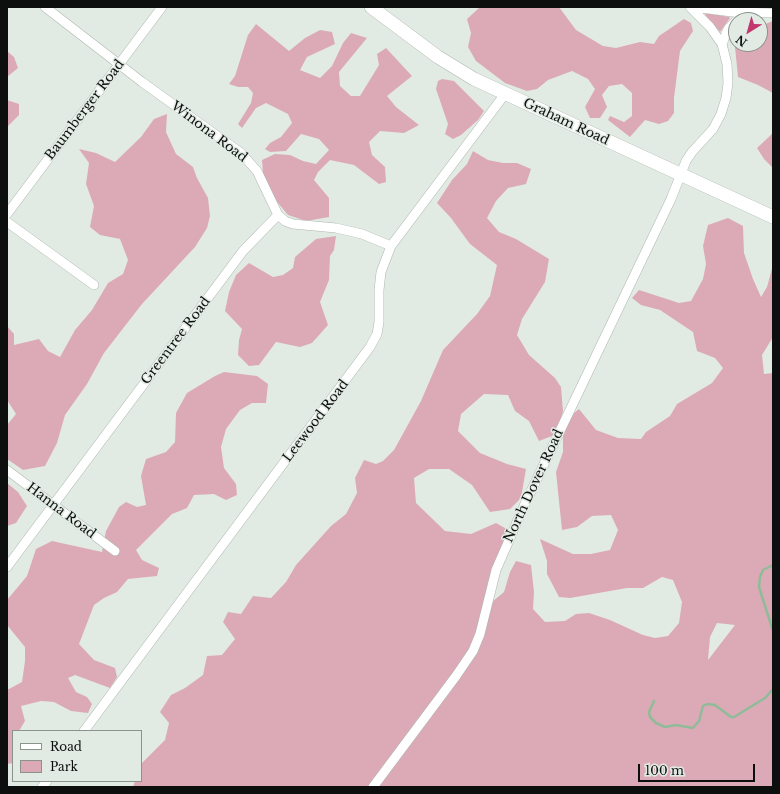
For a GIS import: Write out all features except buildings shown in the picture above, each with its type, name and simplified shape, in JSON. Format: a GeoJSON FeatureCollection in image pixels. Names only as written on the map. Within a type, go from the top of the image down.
{"type":"FeatureCollection","features":[{"type":"Feature","properties":{"kind":"main road","name":"Graham Road"},"geometry":{"type":"LineString","coordinates":[[371,7],[438,57],[474,79],[773,217]]}},
{"type":"Feature","properties":{"kind":"street","name":"Winona Road"},"geometry":{"type":"LineString","coordinates":[[45,7],[120,65],[241,153],[261,176],[278,215]]}},
{"type":"Feature","properties":{"kind":"street","name":"Baumberger Road"},"geometry":{"type":"LineString","coordinates":[[7,214],[162,7]]}},
{"type":"Feature","properties":{"kind":"street"},"geometry":{"type":"LineString","coordinates":[[690,7],[710,28],[722,44]]}},
{"type":"Feature","properties":{"kind":"street"},"geometry":{"type":"LineString","coordinates":[[693,7],[736,12]]}},
{"type":"Feature","properties":{"kind":"street"},"geometry":{"type":"LineString","coordinates":[[722,44],[728,29]]}},
{"type":"Feature","properties":{"kind":"street","name":"North Dover Road"},"geometry":{"type":"LineString","coordinates":[[373,787],[473,651],[480,634],[496,570],[511,534],[671,199],[689,155],[713,130],[724,106],[728,90],[728,76],[722,44]]}},
{"type":"Feature","properties":{"kind":"street","name":"Leewood Road"},"geometry":{"type":"LineString","coordinates":[[85,730],[370,346],[377,334],[379,322],[379,290],[381,272],[391,246],[505,94]]}},
{"type":"Feature","properties":{"kind":"street"},"geometry":{"type":"LineString","coordinates":[[278,215],[293,224],[336,228],[362,234],[391,246]]}},
{"type":"Feature","properties":{"kind":"street","name":"Greentree Road"},"geometry":{"type":"LineString","coordinates":[[7,567],[243,251],[278,215]]}},
{"type":"Feature","properties":{"kind":"street"},"geometry":{"type":"LineString","coordinates":[[7,222],[94,285]]}},
{"type":"Feature","properties":{"kind":"street","name":"Hanna Road"},"geometry":{"type":"LineString","coordinates":[[7,470],[115,551]]}},
{"type":"Feature","properties":{"kind":"green space"},"geometry":{"type":"Polygon","coordinates":[[[480,7],[559,7],[576,30],[603,46],[616,48],[640,42],[654,44],[659,36],[684,19],[691,23],[693,31],[680,51],[674,98],[674,113],[668,121],[659,124],[645,120],[630,137],[608,120],[610,116],[624,122],[632,116],[632,93],[622,84],[609,86],[602,95],[607,107],[600,118],[590,118],[585,107],[595,89],[588,79],[572,71],[548,80],[537,89],[527,91],[505,83],[476,61],[468,47],[471,33],[467,19],[480,7]]]}},
{"type":"Feature","properties":{"kind":"green space"},"geometry":{"type":"Polygon","coordinates":[[[707,13],[728,17],[728,21],[720,32],[705,15],[707,13]]]}},
{"type":"Feature","properties":{"kind":"green space"},"geometry":{"type":"Polygon","coordinates":[[[773,21],[773,93],[738,77],[736,52],[768,52],[768,23],[773,21]]]}},
{"type":"Feature","properties":{"kind":"green space"},"geometry":{"type":"Polygon","coordinates":[[[256,24],[289,51],[305,38],[320,30],[332,32],[335,44],[307,57],[300,70],[320,78],[332,66],[343,43],[351,33],[367,38],[339,72],[340,86],[351,96],[360,96],[379,65],[377,54],[386,48],[412,76],[387,96],[396,107],[419,125],[404,133],[380,131],[369,142],[372,155],[385,167],[386,182],[379,184],[354,165],[330,160],[318,172],[314,180],[329,198],[329,217],[306,221],[288,215],[273,197],[263,173],[262,160],[275,154],[290,155],[303,161],[316,164],[329,150],[319,139],[301,134],[286,151],[270,152],[265,149],[270,143],[281,137],[292,123],[288,114],[266,103],[256,108],[242,128],[238,124],[251,103],[253,93],[248,87],[238,87],[229,84],[235,76],[248,35],[256,24]]]}},
{"type":"Feature","properties":{"kind":"green space"},"geometry":{"type":"Polygon","coordinates":[[[7,51],[14,57],[18,68],[7,77],[7,51]]]}},
{"type":"Feature","properties":{"kind":"green space"},"geometry":{"type":"Polygon","coordinates":[[[442,79],[454,81],[484,111],[478,120],[461,135],[453,139],[445,134],[448,124],[436,89],[438,81],[442,79]]]}},
{"type":"Feature","properties":{"kind":"green space"},"geometry":{"type":"Polygon","coordinates":[[[7,100],[19,104],[19,115],[7,127],[7,100]]]}},
{"type":"Feature","properties":{"kind":"green space"},"geometry":{"type":"Polygon","coordinates":[[[167,114],[166,132],[176,154],[193,167],[208,198],[210,216],[207,228],[195,247],[142,304],[104,353],[87,384],[65,415],[57,443],[45,466],[23,470],[7,459],[7,425],[16,414],[7,400],[7,326],[14,334],[14,345],[39,339],[48,351],[60,357],[75,330],[92,310],[108,283],[123,274],[128,260],[120,239],[100,235],[90,227],[94,206],[86,184],[89,163],[79,149],[96,153],[115,162],[141,137],[154,119],[167,114]]]}},
{"type":"Feature","properties":{"kind":"green space"},"geometry":{"type":"Polygon","coordinates":[[[773,133],[773,168],[764,159],[757,148],[773,133]]]}},
{"type":"Feature","properties":{"kind":"green space"},"geometry":{"type":"Polygon","coordinates":[[[473,151],[488,160],[503,163],[517,163],[531,169],[526,184],[508,188],[496,201],[487,218],[499,232],[516,239],[549,259],[545,282],[522,319],[517,335],[529,355],[555,378],[561,387],[563,411],[557,434],[539,441],[529,421],[515,411],[508,395],[484,394],[461,414],[458,431],[480,453],[507,464],[526,469],[521,498],[510,509],[490,512],[472,485],[449,469],[429,469],[414,478],[416,503],[445,531],[471,534],[496,523],[512,532],[486,607],[504,592],[510,572],[516,561],[531,565],[534,592],[533,609],[545,622],[565,621],[576,614],[589,613],[610,620],[643,635],[655,638],[668,636],[679,623],[682,602],[673,580],[662,577],[643,588],[627,588],[570,598],[559,597],[547,574],[547,561],[540,539],[573,554],[591,554],[610,550],[618,530],[611,515],[592,516],[577,527],[562,530],[556,472],[563,452],[563,422],[579,409],[596,430],[618,438],[641,439],[646,432],[670,416],[677,404],[712,383],[723,368],[715,358],[697,351],[693,332],[660,310],[641,305],[632,298],[639,290],[679,303],[691,301],[703,279],[706,264],[703,246],[708,225],[728,218],[743,226],[744,253],[761,297],[767,287],[773,265],[773,337],[762,355],[764,374],[773,373],[773,787],[133,787],[135,782],[142,782],[142,763],[165,740],[169,723],[160,712],[171,695],[185,688],[203,675],[207,656],[222,655],[235,639],[223,622],[228,612],[241,614],[253,596],[271,598],[286,582],[296,565],[331,526],[346,514],[357,493],[355,478],[364,460],[376,464],[383,461],[394,450],[421,401],[443,350],[477,314],[490,296],[497,265],[470,244],[451,218],[437,203],[452,180],[467,164],[473,151]],[[717,623],[710,637],[708,660],[735,625],[717,623]]]}},
{"type":"Feature","properties":{"kind":"green space"},"geometry":{"type":"Polygon","coordinates":[[[336,236],[334,250],[330,256],[329,280],[320,302],[328,325],[312,343],[300,347],[276,342],[259,365],[249,366],[238,355],[239,340],[242,329],[225,311],[229,292],[236,275],[249,263],[273,277],[283,275],[293,268],[295,257],[316,239],[336,236]]]}},
{"type":"Feature","properties":{"kind":"green space"},"geometry":{"type":"Polygon","coordinates":[[[224,372],[257,376],[268,384],[266,403],[252,403],[240,410],[226,429],[221,447],[224,468],[236,484],[237,495],[226,500],[214,494],[194,495],[187,508],[172,514],[136,550],[142,560],[159,568],[157,576],[128,579],[117,592],[94,605],[79,644],[94,660],[115,668],[117,677],[110,688],[75,675],[68,678],[76,692],[87,697],[92,704],[88,713],[71,711],[54,702],[41,701],[21,706],[25,721],[20,730],[12,730],[12,763],[7,764],[7,690],[22,682],[25,647],[7,625],[7,600],[27,576],[36,549],[52,541],[102,552],[106,531],[119,507],[126,502],[137,507],[146,505],[141,476],[146,459],[166,452],[175,442],[176,413],[187,393],[224,372]]]}},
{"type":"Feature","properties":{"kind":"green space"},"geometry":{"type":"Polygon","coordinates":[[[7,483],[18,492],[27,506],[16,523],[7,526],[7,483]]]}},
{"type":"Feature","properties":{"kind":"waterway"},"geometry":{"type":"LineString","coordinates":[[773,565],[763,570],[760,577],[759,587],[773,631]]}},
{"type":"Feature","properties":{"kind":"waterway"},"geometry":{"type":"LineString","coordinates":[[654,701],[649,712],[650,717],[656,723],[665,727],[676,725],[693,728],[699,721],[703,706],[707,704],[715,705],[731,717],[734,717],[765,698],[773,689]]}}]}
